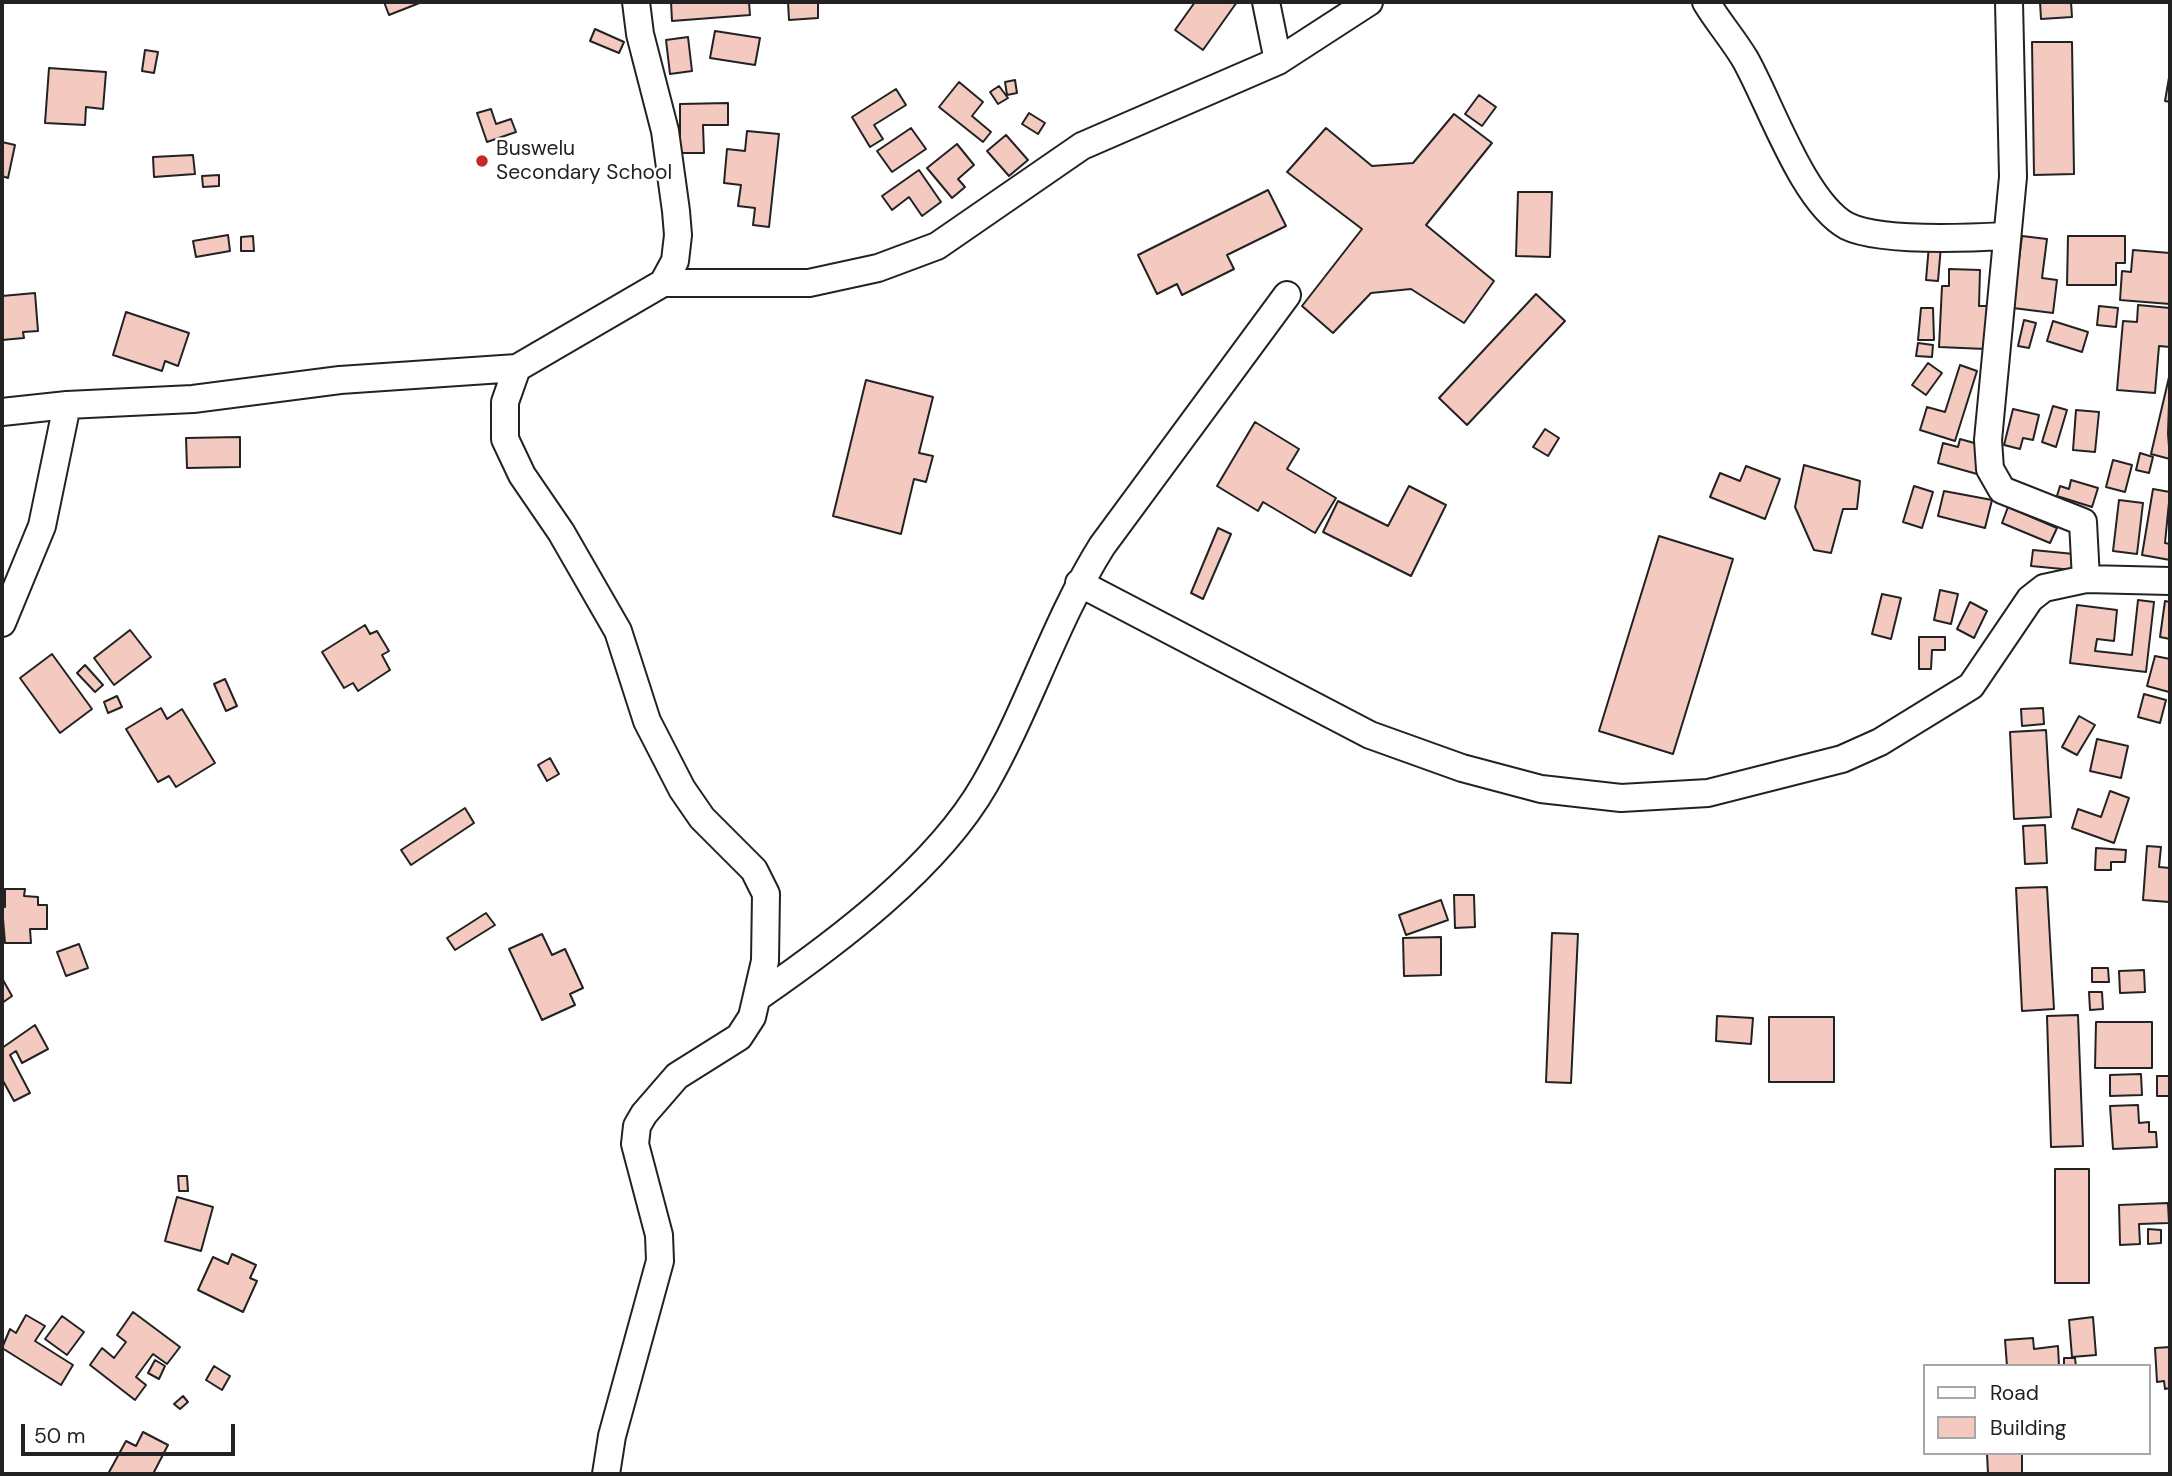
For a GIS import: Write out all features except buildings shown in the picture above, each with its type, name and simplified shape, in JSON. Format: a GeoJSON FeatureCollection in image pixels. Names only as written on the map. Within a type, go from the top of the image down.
{"type":"FeatureCollection","features":[{"type":"Feature","properties":{"kind":"street"},"geometry":{"type":"LineString","coordinates":[[636,2],[640,34],[665,131],[677,223],[675,261],[663,284]]}},
{"type":"Feature","properties":{"kind":"street"},"geometry":{"type":"LineString","coordinates":[[1266,2],[1279,61]]}},
{"type":"Feature","properties":{"kind":"street"},"geometry":{"type":"LineString","coordinates":[[2,412],[67,405],[193,398],[340,380],[517,368],[663,284],[809,283],[878,268],[937,246],[1082,146],[1279,61],[1369,2]]}},
{"type":"Feature","properties":{"kind":"street"},"geometry":{"type":"LineString","coordinates":[[1706,2],[1744,58],[1810,186],[1832,213],[1848,226],[1871,233],[1926,237],[2006,236]]}},
{"type":"Feature","properties":{"kind":"street"},"geometry":{"type":"LineString","coordinates":[[2009,2],[2013,177],[1988,440],[1990,469],[2002,490],[2084,522],[2086,579]]}},
{"type":"Feature","properties":{"kind":"street"},"geometry":{"type":"LineString","coordinates":[[758,997],[847,930],[931,856],[984,786],[1079,583],[1102,546],[1287,295]]}},
{"type":"Feature","properties":{"kind":"street"},"geometry":{"type":"LineString","coordinates":[[517,368],[505,402],[505,439],[522,475],[561,532],[618,631],[647,721],[682,789],[702,818],[754,870],[766,894],[765,961],[752,1017],[739,1037],[677,1076],[637,1126],[635,1144],[659,1235],[660,1261],[612,1436],[606,1474]]}},
{"type":"Feature","properties":{"kind":"street"},"geometry":{"type":"LineString","coordinates":[[2,623],[42,526],[67,405]]}},
{"type":"Feature","properties":{"kind":"street"},"geometry":{"type":"LineString","coordinates":[[1079,583],[1370,734],[1462,768],[1541,789],[1621,798],[1707,793],[1794,774],[1842,759],[1871,746],[1970,686],[2030,599],[2044,588],[2086,579],[2170,581]]}},
{"type":"Feature","properties":{"kind":"place","name":"Buswelu Secondary School"},"geometry":{"type":"Point","coordinates":[482,161]}}]}
